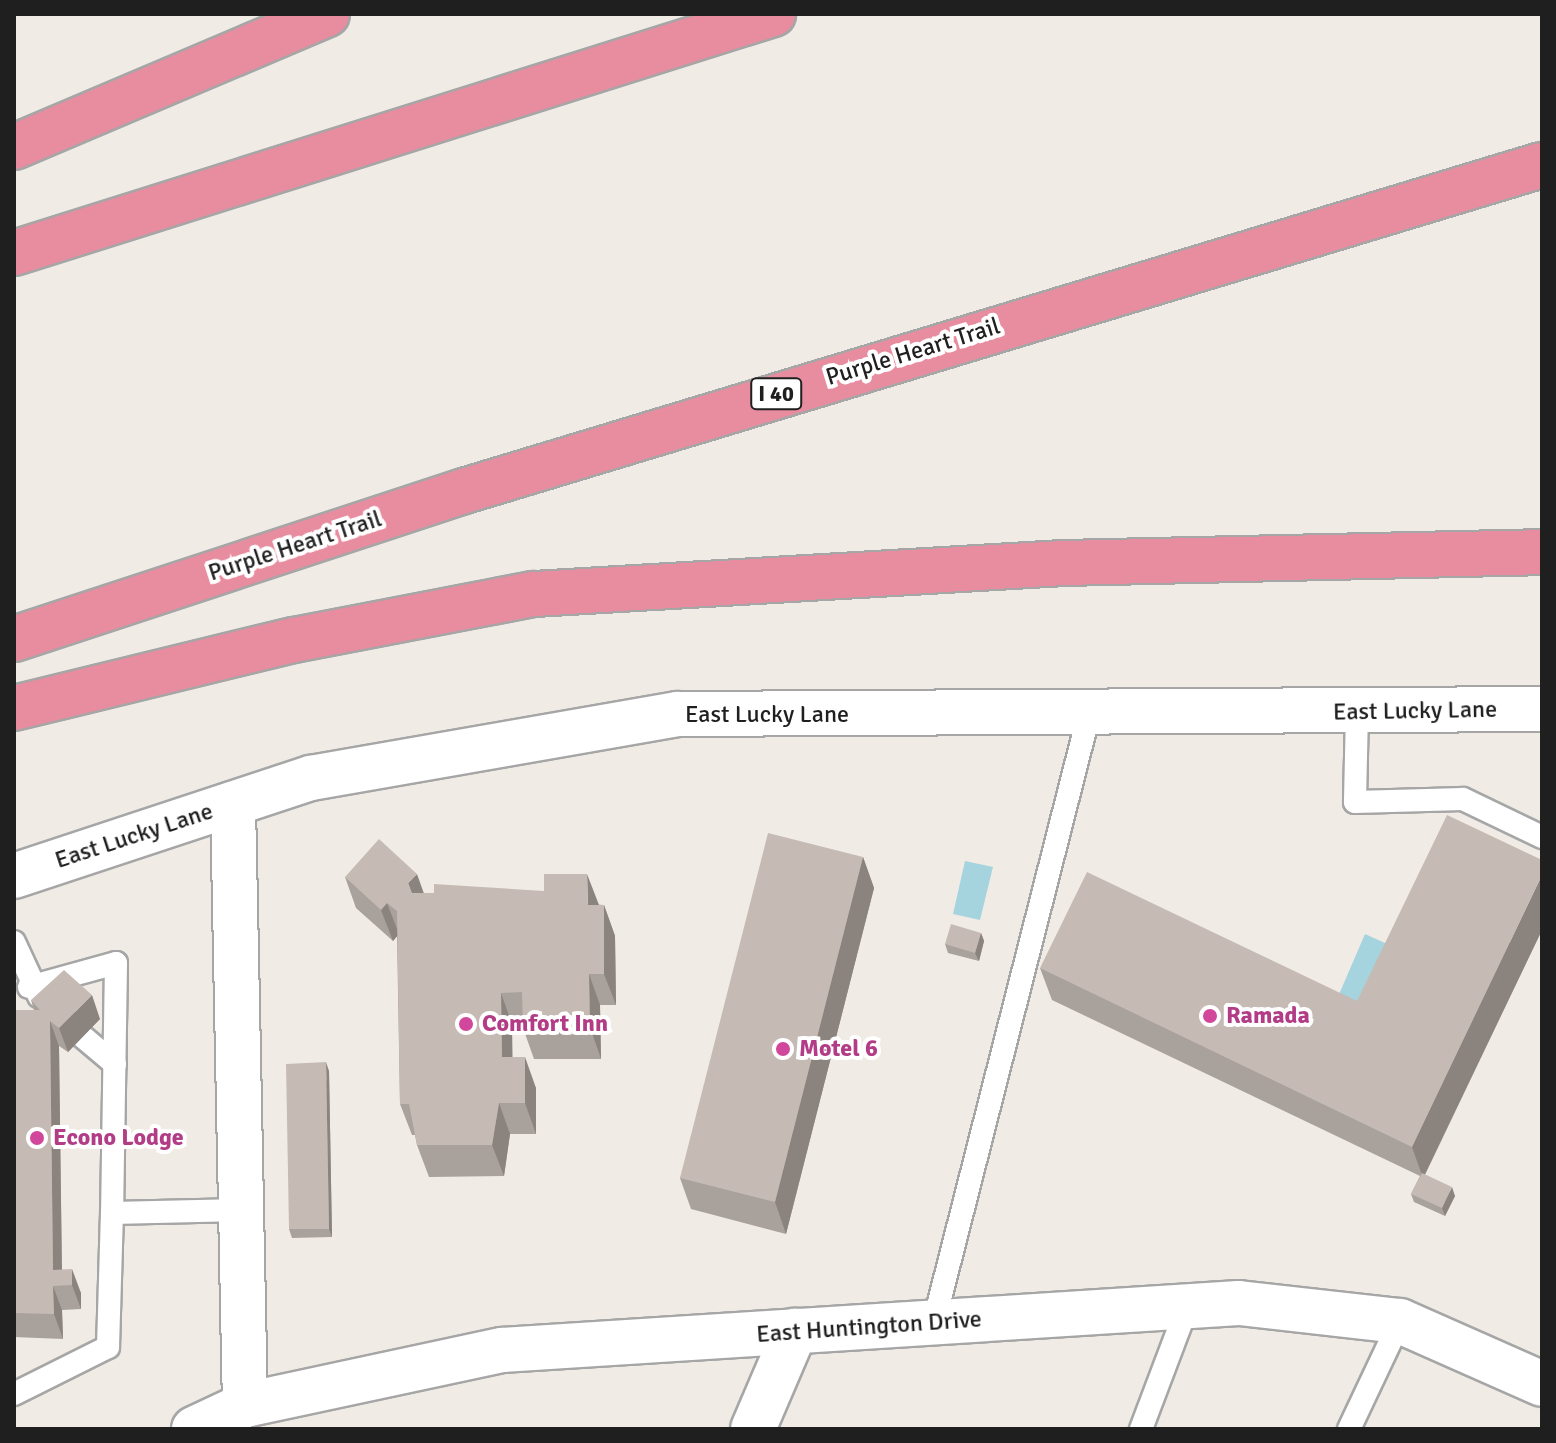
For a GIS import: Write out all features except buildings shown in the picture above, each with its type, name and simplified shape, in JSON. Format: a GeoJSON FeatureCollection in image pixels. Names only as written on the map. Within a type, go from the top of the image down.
{"type":"FeatureCollection","features":[{"type":"Feature","properties":{"kind":"highway"},"geometry":{"type":"LineString","coordinates":[[14,147],[327,14]]}},
{"type":"Feature","properties":{"kind":"highway"},"geometry":{"type":"LineString","coordinates":[[14,253],[773,14]]}},
{"type":"Feature","properties":{"kind":"highway","name":"Purple Heart Trail"},"geometry":{"type":"LineString","coordinates":[[14,639],[479,486],[1542,165]]}},
{"type":"Feature","properties":{"kind":"highway"},"geometry":{"type":"LineString","coordinates":[[14,708],[294,640],[534,594],[1063,563],[1542,552]]}},
{"type":"Feature","properties":{"kind":"street","name":"East Lucky Lane"},"geometry":{"type":"LineString","coordinates":[[14,876],[311,778],[677,714],[1542,709]]}},
{"type":"Feature","properties":{"kind":"street"},"geometry":{"type":"LineString","coordinates":[[233,804],[245,1405]]}},
{"type":"Feature","properties":{"kind":"street","name":"East Huntington Drive"},"geometry":{"type":"LineString","coordinates":[[194,1429],[245,1405],[502,1350],[1239,1303],[1400,1321],[1542,1384]]}},
{"type":"Feature","properties":{"kind":"street"},"geometry":{"type":"LineString","coordinates":[[753,1429],[795,1331]]}},
{"type":"Feature","properties":{"kind":"lane"},"geometry":{"type":"LineString","coordinates":[[1357,712],[1355,802],[1463,799],[1542,837]]}},
{"type":"Feature","properties":{"kind":"lane"},"geometry":{"type":"LineString","coordinates":[[934,1322],[1089,714]]}},
{"type":"Feature","properties":{"kind":"lane"},"geometry":{"type":"LineString","coordinates":[[14,942],[29,987],[54,1011]]}},
{"type":"Feature","properties":{"kind":"lane"},"geometry":{"type":"LineString","coordinates":[[14,1394],[108,1347],[116,963],[29,987]]}},
{"type":"Feature","properties":{"kind":"lane"},"geometry":{"type":"LineString","coordinates":[[83,1037],[115,1064]]}},
{"type":"Feature","properties":{"kind":"lane"},"geometry":{"type":"LineString","coordinates":[[112,1213],[241,1210]]}},
{"type":"Feature","properties":{"kind":"lane"},"geometry":{"type":"LineString","coordinates":[[1141,1429],[1187,1307]]}},
{"type":"Feature","properties":{"kind":"lane"},"geometry":{"type":"LineString","coordinates":[[1349,1429],[1400,1321]]}},
{"type":"Feature","properties":{"kind":"water"},"geometry":{"type":"Polygon","coordinates":[[[965,861],[993,867],[980,920],[953,914],[965,861]]]}},
{"type":"Feature","properties":{"kind":"water"},"geometry":{"type":"Polygon","coordinates":[[[1365,934],[1396,948],[1368,1013],[1337,999],[1365,934]]]}},
{"type":"Feature","properties":{"kind":"place","name":"Ramada"},"geometry":{"type":"Point","coordinates":[1210,1016]}},
{"type":"Feature","properties":{"kind":"place","name":"Comfort Inn"},"geometry":{"type":"Point","coordinates":[466,1024]}},
{"type":"Feature","properties":{"kind":"place","name":"Motel 6"},"geometry":{"type":"Point","coordinates":[783,1049]}},
{"type":"Feature","properties":{"kind":"place","name":"Econo Lodge"},"geometry":{"type":"Point","coordinates":[37,1138]}}]}
